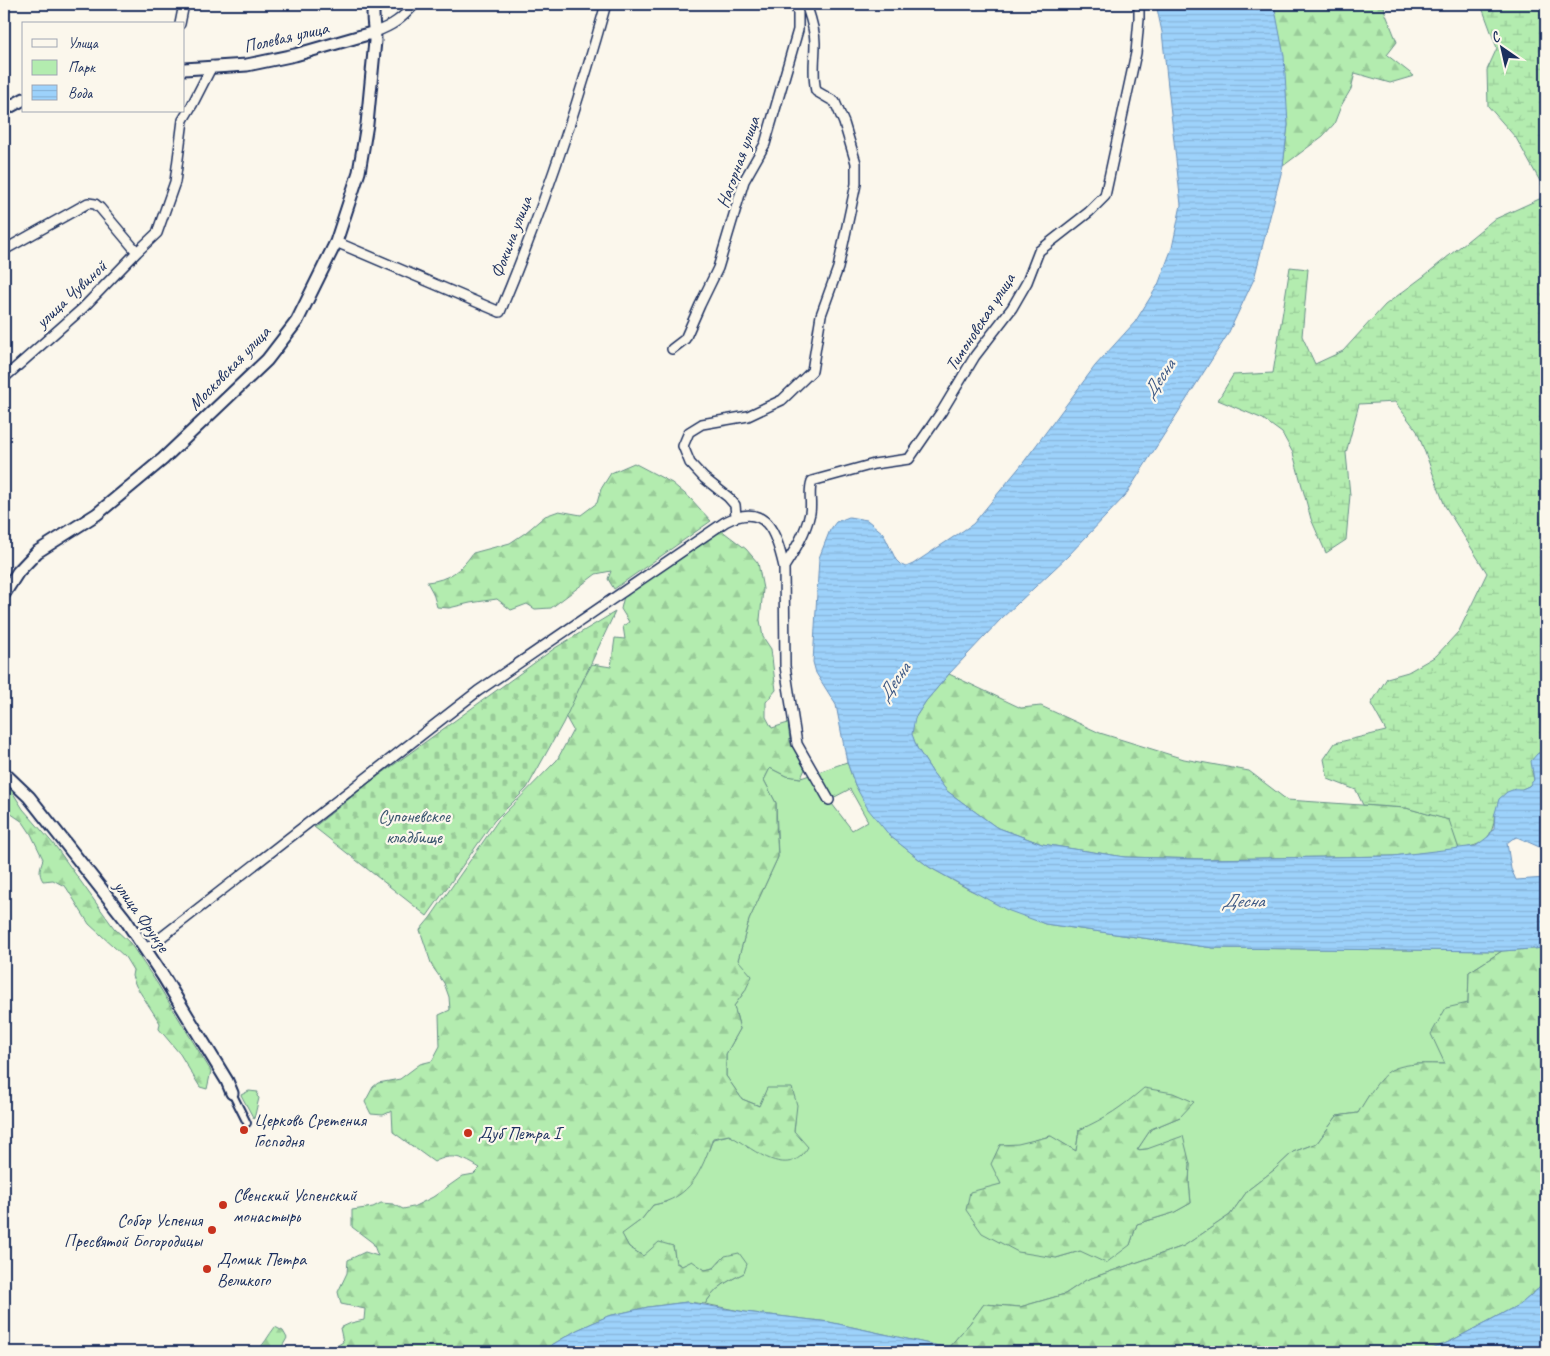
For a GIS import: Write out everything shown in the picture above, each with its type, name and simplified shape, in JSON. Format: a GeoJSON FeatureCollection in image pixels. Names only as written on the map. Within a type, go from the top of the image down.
{"type":"FeatureCollection","features":[{"type":"Feature","properties":{"kind":"street"},"geometry":{"type":"LineString","coordinates":[[180,22],[184,4]]}},
{"type":"Feature","properties":{"kind":"street","name":"Московская улица"},"geometry":{"type":"LineString","coordinates":[[4,594],[18,572],[38,552],[97,514],[163,460],[267,360],[297,321],[336,242],[359,172],[367,124],[375,32],[373,21],[374,4]]}},
{"type":"Feature","properties":{"kind":"street","name":"Полевая улица"},"geometry":{"type":"LineString","coordinates":[[185,68],[247,65],[295,55],[375,32],[399,21],[415,4]]}},
{"type":"Feature","properties":{"kind":"street","name":"Фокина улица"},"geometry":{"type":"LineString","coordinates":[[336,242],[500,312],[527,247],[606,4]]}},
{"type":"Feature","properties":{"kind":"street","name":"Нагорная улица"},"geometry":{"type":"LineString","coordinates":[[672,349],[685,339],[718,268],[744,181],[766,144],[798,30],[798,13],[795,4]]}},
{"type":"Feature","properties":{"kind":"street"},"geometry":{"type":"LineString","coordinates":[[736,516],[735,505],[690,463],[683,446],[689,432],[702,424],[748,416],[782,400],[812,371],[821,316],[838,268],[856,184],[856,163],[835,102],[816,91],[813,76],[815,40],[806,4]]}},
{"type":"Feature","properties":{"kind":"street","name":"Тимоновская улица"},"geometry":{"type":"LineString","coordinates":[[784,567],[798,544],[810,513],[810,487],[812,482],[874,464],[909,459],[942,411],[975,356],[1012,308],[1027,282],[1039,251],[1089,212],[1105,196],[1136,53],[1139,4]]}},
{"type":"Feature","properties":{"kind":"street","name":"улица Чувиной"},"geometry":{"type":"LineString","coordinates":[[4,378],[84,308],[134,250],[156,233],[175,182],[183,120],[212,66]]}},
{"type":"Feature","properties":{"kind":"street"},"geometry":{"type":"LineString","coordinates":[[4,110],[22,100]]}},
{"type":"Feature","properties":{"kind":"street"},"geometry":{"type":"LineString","coordinates":[[4,250],[88,203],[95,204],[100,208],[134,250]]}},
{"type":"Feature","properties":{"kind":"street"},"geometry":{"type":"LineString","coordinates":[[145,950],[478,691],[725,522],[745,514],[755,515],[763,520],[776,539],[784,567],[785,666],[797,744],[829,800]]}},
{"type":"Feature","properties":{"kind":"street","name":"улица Фрунзе"},"geometry":{"type":"LineString","coordinates":[[4,773],[35,804],[126,919],[227,1081],[232,1093]]}},
{"type":"Feature","properties":{"kind":"street"},"geometry":{"type":"LineString","coordinates":[[232,1093],[247,1122]]}},
{"type":"Feature","properties":{"kind":"green space"},"geometry":{"type":"Polygon","coordinates":[[[1274,4],[1384,4],[1385,12],[1397,42],[1387,55],[1414,76],[1390,83],[1355,73],[1351,89],[1341,106],[1334,124],[1323,136],[1283,166],[1288,125],[1274,4]]]}},
{"type":"Feature","properties":{"kind":"green space"},"geometry":{"type":"Polygon","coordinates":[[[1478,4],[1546,4],[1546,192],[1516,138],[1488,106],[1487,70],[1497,48],[1483,10],[1478,4]]]}},
{"type":"Feature","properties":{"kind":"green space"},"geometry":{"type":"Polygon","coordinates":[[[1546,196],[1546,749],[1537,754],[1532,771],[1534,780],[1495,813],[1492,829],[1486,839],[1481,843],[1459,849],[1449,820],[1406,808],[1363,805],[1356,790],[1328,779],[1324,759],[1335,743],[1386,731],[1371,704],[1387,678],[1408,672],[1436,656],[1459,631],[1487,573],[1445,506],[1417,431],[1395,402],[1359,404],[1346,453],[1350,495],[1346,540],[1326,553],[1311,519],[1293,453],[1282,433],[1263,419],[1218,400],[1233,375],[1273,373],[1290,267],[1308,269],[1302,336],[1315,364],[1343,351],[1385,305],[1493,220],[1546,196]]]}},
{"type":"Feature","properties":{"kind":"green space"},"geometry":{"type":"Polygon","coordinates":[[[634,463],[672,483],[691,499],[711,521],[614,589],[608,579],[611,571],[596,574],[551,608],[535,609],[527,604],[511,610],[497,599],[449,608],[437,607],[427,582],[442,579],[454,573],[473,553],[510,543],[545,516],[559,511],[581,515],[597,503],[601,489],[611,473],[634,463]]]}},
{"type":"Feature","properties":{"kind":"green space"},"geometry":{"type":"Polygon","coordinates":[[[721,530],[746,549],[758,563],[763,589],[760,620],[763,637],[771,649],[776,690],[766,702],[766,717],[772,728],[788,723],[790,741],[805,769],[801,778],[786,776],[770,768],[764,780],[776,803],[778,857],[749,920],[738,960],[752,976],[745,991],[734,1006],[740,1029],[726,1054],[726,1076],[742,1099],[759,1106],[767,1088],[792,1088],[797,1105],[794,1131],[808,1147],[800,1157],[790,1162],[780,1162],[769,1159],[729,1135],[713,1138],[699,1172],[686,1190],[666,1202],[653,1205],[641,1220],[622,1234],[629,1247],[643,1256],[659,1242],[673,1246],[676,1263],[682,1266],[692,1261],[705,1270],[714,1268],[725,1256],[739,1253],[747,1264],[744,1273],[713,1293],[705,1304],[687,1302],[648,1307],[608,1316],[577,1330],[540,1352],[327,1352],[343,1342],[340,1328],[364,1320],[365,1309],[341,1304],[338,1292],[347,1273],[348,1260],[365,1252],[378,1256],[373,1243],[352,1227],[352,1210],[373,1207],[381,1203],[393,1204],[403,1209],[413,1207],[433,1197],[463,1176],[474,1174],[480,1168],[468,1161],[452,1157],[434,1162],[393,1132],[392,1111],[383,1115],[371,1114],[365,1102],[373,1087],[378,1083],[400,1079],[420,1064],[432,1061],[440,1046],[439,1015],[450,1010],[449,997],[444,983],[432,966],[420,930],[499,819],[557,760],[573,730],[564,714],[592,664],[611,667],[615,638],[625,639],[623,626],[629,622],[621,609],[624,596],[721,530]]]}},
{"type":"Feature","properties":{"kind":"green space","name":"Супоневское кладбище"},"geometry":{"type":"Polygon","coordinates":[[[615,612],[563,723],[527,788],[494,821],[427,916],[314,827],[370,782],[555,648],[615,612]]]}},
{"type":"Feature","properties":{"kind":"green space"},"geometry":{"type":"Polygon","coordinates":[[[949,674],[1021,708],[1041,706],[1100,733],[1184,759],[1249,771],[1287,800],[1406,808],[1450,820],[1459,849],[1393,856],[1203,859],[1125,857],[1042,844],[996,827],[947,791],[917,748],[911,733],[915,718],[926,701],[949,674]]]}},
{"type":"Feature","properties":{"kind":"green space"},"geometry":{"type":"Polygon","coordinates":[[[847,762],[855,785],[890,836],[929,867],[970,890],[1045,924],[1213,948],[1502,951],[1469,972],[1468,1003],[1445,1064],[1415,1064],[1371,1092],[1358,1113],[1337,1116],[1317,1143],[1293,1152],[1248,1190],[1230,1215],[1184,1246],[1086,1280],[1065,1294],[1020,1307],[984,1304],[948,1348],[829,1322],[745,1312],[705,1304],[722,1285],[744,1273],[725,1256],[714,1268],[705,1270],[692,1262],[682,1266],[676,1262],[673,1246],[643,1256],[629,1247],[621,1234],[641,1220],[653,1205],[666,1202],[708,1152],[713,1139],[729,1135],[744,1143],[748,1148],[794,1131],[795,1120],[742,1099],[726,1076],[726,1054],[740,1029],[734,1006],[745,991],[738,960],[749,920],[778,857],[776,803],[764,780],[770,768],[786,776],[801,778],[847,762]],[[850,789],[829,800],[852,830],[868,821],[850,789]],[[1122,1106],[1103,1120],[1079,1130],[1076,1151],[1050,1136],[1018,1145],[1000,1145],[1001,1184],[1056,1258],[1080,1251],[1130,1245],[1137,1224],[1173,1213],[1191,1203],[1190,1164],[1147,1149],[1137,1150],[1151,1129],[1180,1117],[1122,1106]]]}},
{"type":"Feature","properties":{"kind":"green space"},"geometry":{"type":"Polygon","coordinates":[[[4,783],[8,785],[23,809],[56,847],[114,928],[130,943],[157,983],[211,1071],[207,1089],[200,1087],[180,1054],[159,1029],[160,1023],[136,986],[132,976],[133,970],[125,957],[89,924],[66,887],[53,880],[43,881],[40,870],[43,859],[31,834],[23,822],[4,809],[4,783]]]}},
{"type":"Feature","properties":{"kind":"green space"},"geometry":{"type":"Polygon","coordinates":[[[1546,948],[1546,1282],[1522,1303],[1451,1341],[1426,1352],[979,1352],[948,1348],[984,1304],[1020,1307],[1065,1294],[1086,1280],[1184,1246],[1230,1215],[1248,1190],[1293,1152],[1317,1143],[1337,1116],[1358,1113],[1368,1096],[1386,1073],[1397,1067],[1445,1064],[1431,1034],[1446,1008],[1468,1003],[1469,972],[1502,951],[1546,948]]]}},
{"type":"Feature","properties":{"kind":"green space"},"geometry":{"type":"Polygon","coordinates":[[[1144,1088],[1173,1093],[1194,1102],[1180,1117],[1151,1129],[1137,1150],[1147,1149],[1183,1136],[1190,1164],[1191,1203],[1173,1213],[1137,1224],[1130,1245],[1106,1263],[1080,1251],[1056,1258],[1018,1252],[982,1233],[966,1210],[970,1192],[1001,1184],[991,1164],[1000,1145],[1018,1144],[1051,1136],[1076,1151],[1079,1130],[1113,1112],[1144,1088]]]}},
{"type":"Feature","properties":{"kind":"green space"},"geometry":{"type":"Polygon","coordinates":[[[249,1091],[258,1092],[257,1096],[259,1098],[254,1119],[241,1095],[249,1091]]]}},
{"type":"Feature","properties":{"kind":"green space"},"geometry":{"type":"Polygon","coordinates":[[[275,1327],[283,1331],[287,1338],[279,1352],[256,1352],[264,1343],[275,1327]]]}},
{"type":"Feature","properties":{"kind":"water","name":"Десна"},"geometry":{"type":"Polygon","coordinates":[[[1156,4],[1274,4],[1284,56],[1288,125],[1283,166],[1254,279],[1228,334],[1125,496],[1068,556],[1001,619],[926,701],[915,718],[912,734],[917,748],[947,791],[996,827],[1042,844],[1125,857],[1203,859],[1393,856],[1476,846],[1489,836],[1494,828],[1495,813],[1499,799],[1507,792],[1529,786],[1534,780],[1531,761],[1537,754],[1546,749],[1546,850],[1517,837],[1507,843],[1511,869],[1516,880],[1546,878],[1546,948],[1502,951],[1213,948],[1045,924],[1007,910],[929,867],[890,836],[868,809],[855,785],[847,762],[836,705],[816,673],[813,662],[819,558],[830,530],[836,522],[849,517],[867,520],[883,533],[896,560],[906,567],[973,524],[1023,463],[1095,366],[1135,322],[1158,285],[1172,248],[1181,205],[1162,32],[1156,4]]]}},
{"type":"Feature","properties":{"kind":"water"},"geometry":{"type":"Polygon","coordinates":[[[1546,1282],[1546,1352],[1426,1352],[1451,1341],[1522,1303],[1546,1282]]]}},
{"type":"Feature","properties":{"kind":"water"},"geometry":{"type":"Polygon","coordinates":[[[687,1302],[745,1312],[829,1322],[948,1348],[979,1352],[540,1352],[577,1330],[608,1316],[648,1307],[687,1302]]]}},
{"type":"Feature","properties":{"kind":"place","name":"Церковь Сретения Господня"},"geometry":{"type":"Point","coordinates":[244,1130]}},
{"type":"Feature","properties":{"kind":"place","name":"Дуб Петра I"},"geometry":{"type":"Point","coordinates":[468,1133]}},
{"type":"Feature","properties":{"kind":"place","name":"Свенский Успенский монастырь"},"geometry":{"type":"Point","coordinates":[223,1205]}},
{"type":"Feature","properties":{"kind":"place","name":"Собор Успения Пресвятой Богородицы"},"geometry":{"type":"Point","coordinates":[212,1230]}},
{"type":"Feature","properties":{"kind":"place","name":"Домик Петра Великого"},"geometry":{"type":"Point","coordinates":[207,1269]}}]}
